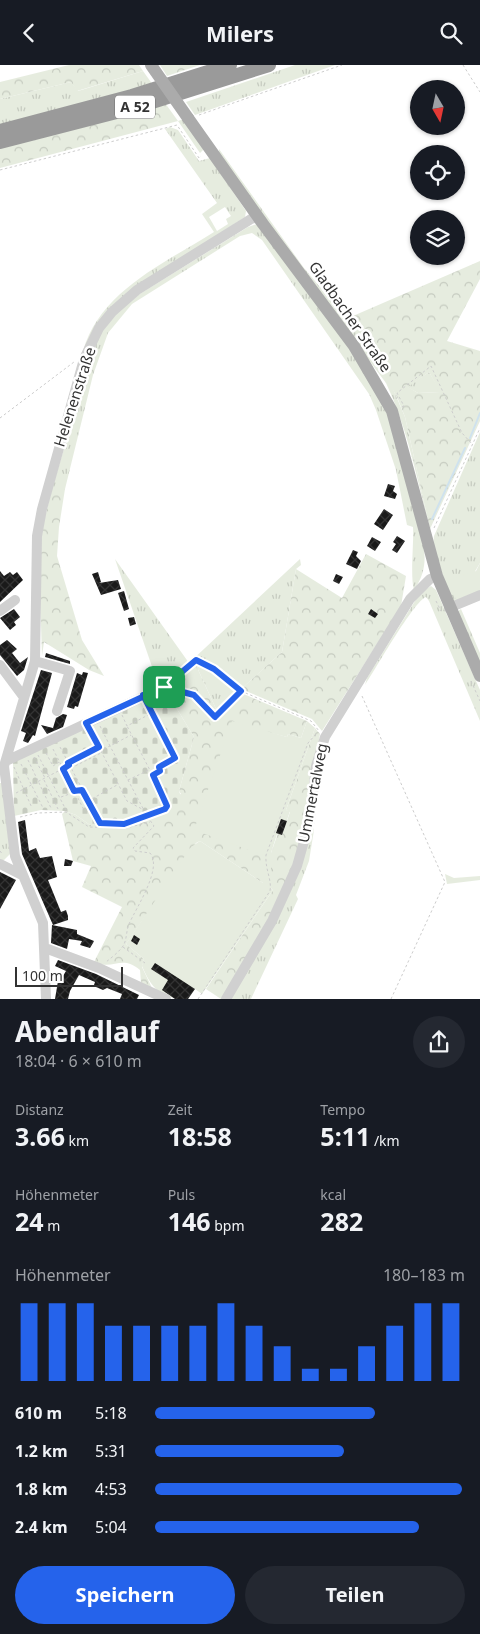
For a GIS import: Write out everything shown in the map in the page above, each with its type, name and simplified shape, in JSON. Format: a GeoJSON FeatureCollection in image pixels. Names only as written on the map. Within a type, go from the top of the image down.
{"type":"FeatureCollection","features":[{"type":"Feature","properties":{"kind":"highway","name":"A 52"},"geometry":{"type":"LineString","coordinates":[[0,131],[123,98],[230,65]]}},
{"type":"Feature","properties":{"kind":"highway","name":"A 52"},"geometry":{"type":"LineString","coordinates":[[0,142],[136,107],[269,65]]}},
{"type":"Feature","properties":{"kind":"main road","name":"Gladbacher Straße"},"geometry":{"type":"LineString","coordinates":[[151,65],[193,116],[212,152],[354,346],[392,411],[437,576],[449,608],[480,676]]}},
{"type":"Feature","properties":{"kind":"street","name":"Helenenstraße"},"geometry":{"type":"LineString","coordinates":[[46,999],[43,923],[15,856],[3,766],[35,661],[37,536],[42,509],[84,359],[99,328],[112,312],[132,294],[251,219],[258,217]]}},
{"type":"Feature","properties":{"kind":"street","name":"Ummertalweg"},"geometry":{"type":"LineString","coordinates":[[226,999],[272,921],[297,866],[310,820],[316,766],[325,737],[410,599],[430,579],[437,576]]}},
{"type":"Feature","properties":{"kind":"street"},"geometry":{"type":"LineString","coordinates":[[449,608],[480,595]]}},
{"type":"Feature","properties":{"kind":"street"},"geometry":{"type":"LineString","coordinates":[[0,611],[14,600]]}},
{"type":"Feature","properties":{"kind":"street"},"geometry":{"type":"LineString","coordinates":[[35,661],[70,671],[56,711]]}},
{"type":"Feature","properties":{"kind":"street"},"geometry":{"type":"LineString","coordinates":[[0,665],[23,696]]}},
{"type":"Feature","properties":{"kind":"street"},"geometry":{"type":"LineString","coordinates":[[3,766],[143,695],[164,687]]}},
{"type":"Feature","properties":{"kind":"street"},"geometry":{"type":"LineString","coordinates":[[2,860],[22,875]]}},
{"type":"Feature","properties":{"kind":"street"},"geometry":{"type":"LineString","coordinates":[[45,948],[99,968],[166,999]]}},
{"type":"Feature","properties":{"kind":"path"},"geometry":{"type":"LineString","coordinates":[[193,116],[342,65]]}},
{"type":"Feature","properties":{"kind":"path"},"geometry":{"type":"LineString","coordinates":[[463,65],[480,92]]}},
{"type":"Feature","properties":{"kind":"path"},"geometry":{"type":"LineString","coordinates":[[0,170],[177,125],[199,158],[204,153],[212,152]]}},
{"type":"Feature","properties":{"kind":"path"},"geometry":{"type":"LineString","coordinates":[[0,418],[70,364],[84,359]]}},
{"type":"Feature","properties":{"kind":"path"},"geometry":{"type":"LineString","coordinates":[[392,411],[404,406],[397,393],[431,367],[462,433],[472,444]]}},
{"type":"Feature","properties":{"kind":"path"},"geometry":{"type":"LineString","coordinates":[[426,538],[434,531],[480,428]]}},
{"type":"Feature","properties":{"kind":"path"},"geometry":{"type":"LineString","coordinates":[[164,687],[196,660],[214,669],[241,691],[311,721],[319,731],[308,743],[266,855],[267,873],[271,883],[270,891],[198,999]]}},
{"type":"Feature","properties":{"kind":"path"},"geometry":{"type":"LineString","coordinates":[[357,686],[445,882],[391,999]]}},
{"type":"Feature","properties":{"kind":"path"},"geometry":{"type":"LineString","coordinates":[[164,687],[194,695],[215,717],[241,691]]}},
{"type":"Feature","properties":{"kind":"path"},"geometry":{"type":"LineString","coordinates":[[143,695],[175,758],[159,767],[160,771],[153,775]]}},
{"type":"Feature","properties":{"kind":"path"},"geometry":{"type":"LineString","coordinates":[[58,744],[100,823],[124,824],[147,816],[167,806],[121,713]]}},
{"type":"Feature","properties":{"kind":"path"},"geometry":{"type":"LineString","coordinates":[[127,726],[152,713]]}},
{"type":"Feature","properties":{"kind":"path"},"geometry":{"type":"LineString","coordinates":[[86,723],[126,801],[143,809]]}},
{"type":"Feature","properties":{"kind":"path"},"geometry":{"type":"LineString","coordinates":[[99,725],[143,809],[154,826],[133,848],[135,851],[150,853],[153,856],[154,867],[146,891],[128,925],[123,946],[99,968]]}},
{"type":"Feature","properties":{"kind":"path"},"geometry":{"type":"LineString","coordinates":[[100,750],[131,735]]}},
{"type":"Feature","properties":{"kind":"path"},"geometry":{"type":"LineString","coordinates":[[50,744],[84,811],[90,807]]}},
{"type":"Feature","properties":{"kind":"path"},"geometry":{"type":"LineString","coordinates":[[43,746],[53,765],[60,762]]}},
{"type":"Feature","properties":{"kind":"path"},"geometry":{"type":"LineString","coordinates":[[8,797],[63,769],[68,764],[99,747]]}},
{"type":"Feature","properties":{"kind":"path"},"geometry":{"type":"LineString","coordinates":[[36,750],[66,810]]}},
{"type":"Feature","properties":{"kind":"path"},"geometry":{"type":"LineString","coordinates":[[32,752],[58,809]]}},
{"type":"Feature","properties":{"kind":"path"},"geometry":{"type":"LineString","coordinates":[[70,768],[102,753]]}},
{"type":"Feature","properties":{"kind":"path"},"geometry":{"type":"LineString","coordinates":[[25,755],[51,808]]}},
{"type":"Feature","properties":{"kind":"path"},"geometry":{"type":"LineString","coordinates":[[18,759],[43,808]]}},
{"type":"Feature","properties":{"kind":"path"},"geometry":{"type":"LineString","coordinates":[[21,763],[14,767],[32,808]]}},
{"type":"Feature","properties":{"kind":"path"},"geometry":{"type":"LineString","coordinates":[[128,780],[150,769]]}},
{"type":"Feature","properties":{"kind":"path"},"geometry":{"type":"LineString","coordinates":[[87,801],[118,785]]}},
{"type":"Feature","properties":{"kind":"path"},"geometry":{"type":"LineString","coordinates":[[60,798],[74,791],[82,790]]}},
{"type":"Feature","properties":{"kind":"path"},"geometry":{"type":"LineString","coordinates":[[10,819],[38,813],[66,812],[89,827],[126,828],[151,822]]}},
{"type":"Feature","properties":{"kind":"path"},"geometry":{"type":"LineString","coordinates":[[0,851],[2,860]]}},
{"type":"Feature","properties":{"kind":"path"},"geometry":{"type":"LineString","coordinates":[[123,946],[145,963]]}},
{"type":"Feature","properties":{"kind":"green space"},"geometry":{"type":"Polygon","coordinates":[[[69,65],[139,65],[143,71],[77,91],[71,82],[0,99],[0,82],[69,65]]]}},
{"type":"Feature","properties":{"kind":"green space"},"geometry":{"type":"Polygon","coordinates":[[[160,65],[200,65],[167,76],[160,65]]]}},
{"type":"Feature","properties":{"kind":"green space"},"geometry":{"type":"Polygon","coordinates":[[[295,65],[335,65],[195,115],[186,102],[295,65]]]}},
{"type":"Feature","properties":{"kind":"green space"},"geometry":{"type":"Polygon","coordinates":[[[143,71],[153,85],[0,126],[0,99],[71,82],[78,91],[143,71]]]}},
{"type":"Feature","properties":{"kind":"green space"},"geometry":{"type":"Polygon","coordinates":[[[165,103],[178,121],[0,168],[0,147],[165,103]]]}},
{"type":"Feature","properties":{"kind":"green space"},"geometry":{"type":"Polygon","coordinates":[[[184,119],[205,148],[200,153],[178,121],[184,119]]]}},
{"type":"Feature","properties":{"kind":"green space"},"geometry":{"type":"Polygon","coordinates":[[[170,127],[178,130],[199,161],[210,158],[246,211],[245,217],[125,295],[83,351],[91,330],[104,311],[119,295],[156,267],[214,232],[202,214],[217,203],[165,129],[170,127]],[[225,207],[209,217],[217,231],[228,224],[226,219],[231,216],[225,207]]]}},
{"type":"Feature","properties":{"kind":"green space"},"geometry":{"type":"Polygon","coordinates":[[[219,149],[304,268],[374,351],[375,358],[391,384],[405,417],[430,529],[406,436],[386,383],[275,235],[219,154],[219,149]]]}},
{"type":"Feature","properties":{"kind":"green space"},"geometry":{"type":"Polygon","coordinates":[[[257,224],[346,342],[377,393],[394,428],[424,549],[423,569],[414,590],[412,577],[413,527],[407,525],[396,470],[369,394],[262,240],[252,233],[240,236],[132,304],[108,333],[93,375],[65,489],[52,489],[97,338],[130,300],[248,227],[257,224]]]}},
{"type":"Feature","properties":{"kind":"green space"},"geometry":{"type":"Polygon","coordinates":[[[480,261],[480,279],[447,341],[480,351],[480,421],[430,529],[405,417],[397,397],[375,358],[374,351],[346,319],[480,261]],[[429,372],[408,387],[418,393],[440,392],[429,372]]]}},
{"type":"Feature","properties":{"kind":"green space"},"geometry":{"type":"Polygon","coordinates":[[[429,372],[441,392],[418,393],[407,387],[429,372]]]}},
{"type":"Feature","properties":{"kind":"green space"},"geometry":{"type":"Polygon","coordinates":[[[480,432],[480,563],[457,602],[451,600],[433,546],[434,536],[480,432]]]}},
{"type":"Feature","properties":{"kind":"green space"},"geometry":{"type":"Polygon","coordinates":[[[52,489],[65,489],[57,556],[82,640],[104,676],[89,670],[44,642],[42,656],[39,563],[42,529],[52,489]]]}},
{"type":"Feature","properties":{"kind":"green space"},"geometry":{"type":"Polygon","coordinates":[[[366,554],[406,576],[401,606],[322,731],[312,719],[241,689],[282,652],[296,569],[342,598],[366,554]]]}},
{"type":"Feature","properties":{"kind":"green space"},"geometry":{"type":"Polygon","coordinates":[[[115,559],[189,663],[300,559],[301,565],[296,569],[282,652],[217,711],[195,663],[168,688],[159,687],[115,559]]]}},
{"type":"Feature","properties":{"kind":"green space"},"geometry":{"type":"Polygon","coordinates":[[[480,563],[480,592],[457,602],[448,580],[476,571],[480,563]]]}},
{"type":"Feature","properties":{"kind":"green space"},"geometry":{"type":"Polygon","coordinates":[[[431,586],[436,590],[480,690],[480,721],[426,597],[413,610],[365,685],[367,678],[420,593],[431,586]]]}},
{"type":"Feature","properties":{"kind":"green space"},"geometry":{"type":"Polygon","coordinates":[[[461,609],[480,653],[480,666],[457,612],[461,609]]]}},
{"type":"Feature","properties":{"kind":"green space"},"geometry":{"type":"Polygon","coordinates":[[[195,663],[217,711],[239,692],[307,721],[301,738],[288,734],[287,737],[267,732],[263,883],[200,841],[196,843],[126,944],[144,959],[142,967],[152,988],[141,983],[140,970],[133,965],[122,963],[107,965],[94,962],[122,907],[82,887],[91,866],[73,861],[62,814],[65,811],[76,815],[90,825],[181,794],[179,791],[194,737],[165,689],[195,663]]]}},
{"type":"Feature","properties":{"kind":"green space"},"geometry":{"type":"Polygon","coordinates":[[[165,689],[194,737],[179,791],[182,799],[172,811],[126,826],[90,825],[76,815],[65,811],[41,810],[14,816],[13,761],[165,689]]]}},
{"type":"Feature","properties":{"kind":"green space"},"geometry":{"type":"Polygon","coordinates":[[[232,721],[287,737],[288,734],[301,738],[307,721],[315,728],[286,810],[290,811],[282,835],[277,834],[271,853],[271,888],[273,890],[202,994],[195,989],[188,999],[179,999],[165,995],[154,987],[142,966],[144,959],[126,944],[191,847],[200,841],[263,883],[263,855],[194,830],[232,721]]]}},
{"type":"Feature","properties":{"kind":"green space"},"geometry":{"type":"Polygon","coordinates":[[[315,728],[320,734],[309,804],[294,864],[254,948],[221,999],[206,989],[273,890],[271,888],[271,853],[278,833],[282,835],[290,812],[286,810],[315,728]]]}},
{"type":"Feature","properties":{"kind":"green space"},"geometry":{"type":"Polygon","coordinates":[[[0,783],[3,783],[11,853],[4,860],[0,860],[0,783]]]}},
{"type":"Feature","properties":{"kind":"green space"},"geometry":{"type":"Polygon","coordinates":[[[312,826],[314,830],[309,861],[296,895],[298,899],[251,999],[230,999],[312,826]]]}},
{"type":"Feature","properties":{"kind":"green space"},"geometry":{"type":"Polygon","coordinates":[[[445,874],[454,878],[480,876],[480,880],[447,884],[445,874]]]}},
{"type":"Feature","properties":{"kind":"building"},"geometry":{"type":"Polygon","coordinates":[[[388,484],[395,486],[393,491],[397,494],[395,499],[384,496],[388,484]]]}},
{"type":"Feature","properties":{"kind":"building"},"geometry":{"type":"Polygon","coordinates":[[[384,509],[393,515],[383,530],[374,524],[384,509]]]}},
{"type":"Feature","properties":{"kind":"building"},"geometry":{"type":"Polygon","coordinates":[[[397,536],[405,541],[397,553],[392,550],[396,544],[393,542],[397,536]]]}},
{"type":"Feature","properties":{"kind":"building"},"geometry":{"type":"Polygon","coordinates":[[[372,537],[381,542],[375,551],[367,546],[372,537]]]}},
{"type":"Feature","properties":{"kind":"building"},"geometry":{"type":"Polygon","coordinates":[[[353,550],[358,552],[356,556],[361,561],[357,569],[346,564],[353,550]]]}},
{"type":"Feature","properties":{"kind":"building"},"geometry":{"type":"Polygon","coordinates":[[[0,571],[4,576],[10,572],[13,575],[17,572],[23,580],[0,602],[0,571]]]}},
{"type":"Feature","properties":{"kind":"building"},"geometry":{"type":"Polygon","coordinates":[[[98,572],[101,582],[99,583],[118,580],[121,589],[101,595],[92,574],[98,572]]]}},
{"type":"Feature","properties":{"kind":"building"},"geometry":{"type":"Polygon","coordinates":[[[336,574],[343,577],[339,584],[333,581],[336,574]]]}},
{"type":"Feature","properties":{"kind":"building"},"geometry":{"type":"Polygon","coordinates":[[[124,591],[129,609],[124,611],[118,593],[124,591]]]}},
{"type":"Feature","properties":{"kind":"building"},"geometry":{"type":"Polygon","coordinates":[[[14,609],[20,617],[14,622],[16,625],[10,630],[0,618],[14,609]]]}},
{"type":"Feature","properties":{"kind":"building"},"geometry":{"type":"Polygon","coordinates":[[[371,609],[378,614],[375,618],[368,614],[371,609]]]}},
{"type":"Feature","properties":{"kind":"building"},"geometry":{"type":"Polygon","coordinates":[[[134,617],[136,624],[130,626],[128,618],[134,617]]]}},
{"type":"Feature","properties":{"kind":"building"},"geometry":{"type":"Polygon","coordinates":[[[7,640],[17,649],[12,653],[20,663],[28,657],[24,670],[17,676],[0,655],[0,645],[7,640]]]}},
{"type":"Feature","properties":{"kind":"building"},"geometry":{"type":"Polygon","coordinates":[[[46,653],[70,661],[70,664],[45,657],[46,653]]]}},
{"type":"Feature","properties":{"kind":"building"},"geometry":{"type":"Polygon","coordinates":[[[41,670],[52,673],[35,736],[33,735],[28,743],[23,741],[26,733],[21,731],[41,670]]]}},
{"type":"Feature","properties":{"kind":"building"},"geometry":{"type":"Polygon","coordinates":[[[83,672],[88,673],[78,707],[75,706],[74,709],[67,707],[77,673],[82,675],[83,672]]]}},
{"type":"Feature","properties":{"kind":"building"},"geometry":{"type":"Polygon","coordinates":[[[63,714],[67,715],[63,727],[47,734],[41,725],[53,728],[56,718],[63,714]]]}},
{"type":"Feature","properties":{"kind":"building"},"geometry":{"type":"Polygon","coordinates":[[[281,819],[287,821],[282,835],[276,833],[281,819]]]}},
{"type":"Feature","properties":{"kind":"building"},"geometry":{"type":"Polygon","coordinates":[[[25,820],[29,851],[36,848],[40,858],[52,856],[57,877],[48,880],[61,912],[66,910],[68,920],[53,925],[22,854],[18,822],[25,820]]]}},
{"type":"Feature","properties":{"kind":"building"},"geometry":{"type":"Polygon","coordinates":[[[65,859],[73,861],[71,866],[64,866],[65,859]]]}},
{"type":"Feature","properties":{"kind":"building"},"geometry":{"type":"Polygon","coordinates":[[[0,872],[16,880],[0,909],[0,872]]]}},
{"type":"Feature","properties":{"kind":"building"},"geometry":{"type":"Polygon","coordinates":[[[52,925],[77,930],[77,934],[94,941],[90,948],[80,945],[82,941],[69,939],[67,949],[51,943],[52,925]]]}},
{"type":"Feature","properties":{"kind":"building"},"geometry":{"type":"Polygon","coordinates":[[[134,935],[140,939],[137,945],[131,941],[134,935]]]}},
{"type":"Feature","properties":{"kind":"building"},"geometry":{"type":"Polygon","coordinates":[[[58,960],[96,974],[139,995],[137,999],[120,999],[122,994],[107,988],[103,990],[96,987],[94,985],[95,982],[79,975],[70,991],[68,999],[55,999],[58,981],[60,981],[66,971],[55,966],[58,960]]]}},
{"type":"Feature","properties":{"kind":"building"},"geometry":{"type":"Polygon","coordinates":[[[155,963],[195,989],[188,999],[175,999],[162,990],[168,980],[151,969],[155,963]]]}},
{"type":"Feature","properties":{"kind":"waterway"},"geometry":{"type":"LineString","coordinates":[[470,438],[480,413]]}},
{"type":"Feature","properties":{"kind":"waterway"},"geometry":{"type":"LineString","coordinates":[[432,519],[465,448]]}},
{"type":"Feature","properties":{"kind":"route"},"geometry":{"type":"LineString","coordinates":[[164,687],[143,695],[86,723],[99,747],[68,763],[69,765],[63,769],[74,791],[82,790],[100,823],[124,824],[165,809],[167,806],[153,775],[160,771],[159,767],[175,758],[143,695],[164,687],[194,695],[215,717],[241,691],[214,669],[196,660],[164,687]]}}]}
